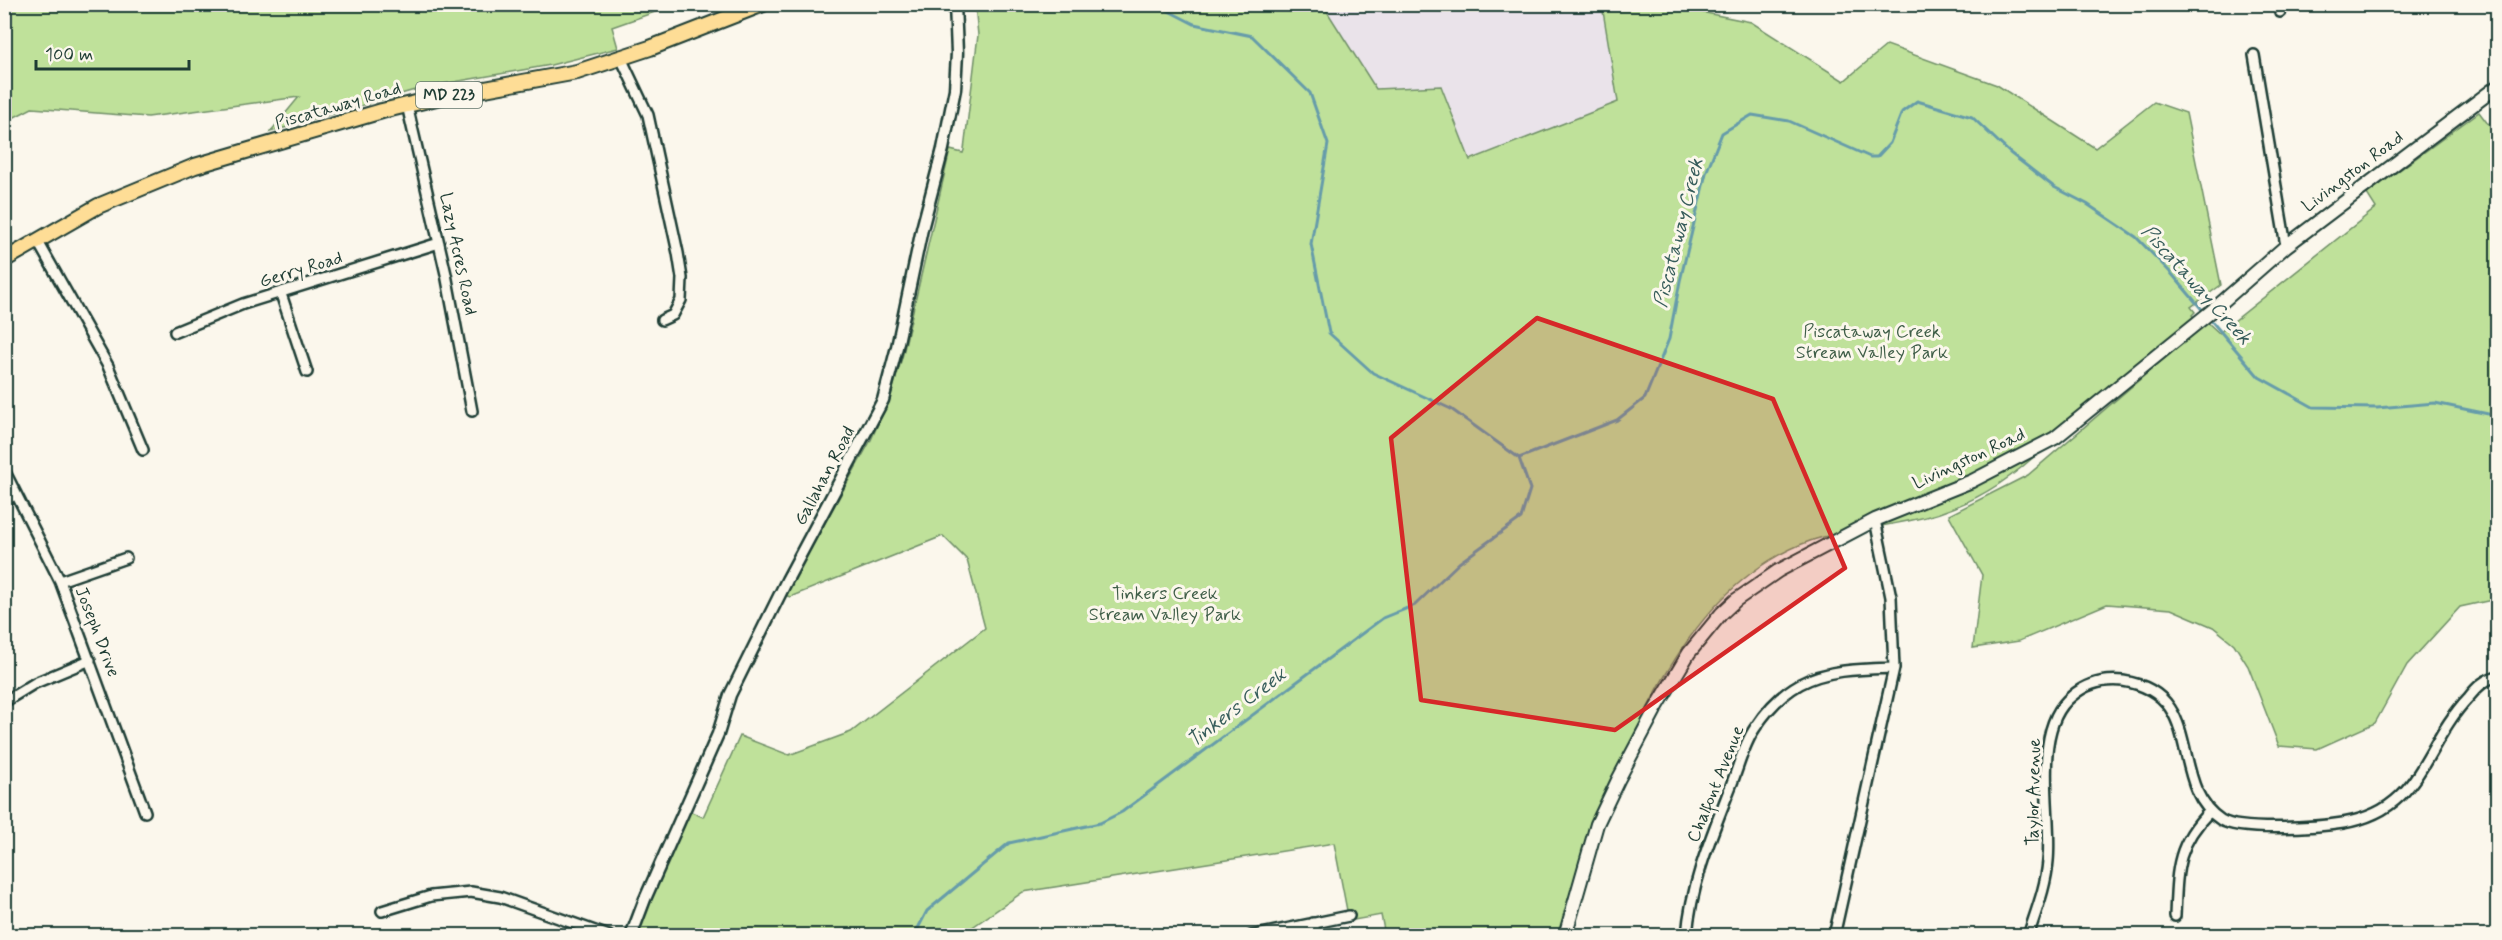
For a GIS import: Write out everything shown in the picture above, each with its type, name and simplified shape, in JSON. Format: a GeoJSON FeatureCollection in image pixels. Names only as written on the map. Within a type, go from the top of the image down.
{"type":"FeatureCollection","features":[{"type":"Feature","properties":{"kind":"main road","name":"Piscataway Road"},"geometry":{"type":"LineString","coordinates":[[4,260],[98,206],[195,166],[351,119],[407,105],[568,74],[621,58],[763,4]]}},
{"type":"Feature","properties":{"kind":"main road","name":"Livingston Road"},"geometry":{"type":"LineString","coordinates":[[1565,936],[1597,824],[1654,710],[1689,653],[1721,614],[1754,586],[1875,520],[1971,481],[2055,438],[2213,310],[2286,246],[2498,86]]}},
{"type":"Feature","properties":{"kind":"street","name":"Gallahan Road"},"geometry":{"type":"LineString","coordinates":[[631,936],[718,734],[730,695],[787,580],[883,400],[895,358],[955,88],[957,43],[955,4]]}},
{"type":"Feature","properties":{"kind":"street"},"geometry":{"type":"LineString","coordinates":[[2254,55],[2286,246]]}},
{"type":"Feature","properties":{"kind":"street"},"geometry":{"type":"LineString","coordinates":[[621,58],[648,115],[682,278],[681,300],[673,315],[662,320]]}},
{"type":"Feature","properties":{"kind":"street","name":"Lazy Acres Road"},"geometry":{"type":"LineString","coordinates":[[407,105],[439,243],[472,411]]}},
{"type":"Feature","properties":{"kind":"street"},"geometry":{"type":"LineString","coordinates":[[38,240],[108,366],[143,450]]}},
{"type":"Feature","properties":{"kind":"street","name":"Gerry Road"},"geometry":{"type":"LineString","coordinates":[[175,332],[243,304],[439,243]]}},
{"type":"Feature","properties":{"kind":"street"},"geometry":{"type":"LineString","coordinates":[[280,294],[307,372]]}},
{"type":"Feature","properties":{"kind":"street","name":"Joseph Drive"},"geometry":{"type":"LineString","coordinates":[[4,470],[60,581],[145,812]]}},
{"type":"Feature","properties":{"kind":"street"},"geometry":{"type":"LineString","coordinates":[[4,501],[16,494]]}},
{"type":"Feature","properties":{"kind":"street"},"geometry":{"type":"LineString","coordinates":[[1834,936],[1894,668],[1891,597],[1875,520]]}},
{"type":"Feature","properties":{"kind":"street"},"geometry":{"type":"LineString","coordinates":[[60,581],[126,558]]}},
{"type":"Feature","properties":{"kind":"street"},"geometry":{"type":"LineString","coordinates":[[4,702],[35,683],[90,660]]}},
{"type":"Feature","properties":{"kind":"street","name":"Chalfont Avenue"},"geometry":{"type":"LineString","coordinates":[[1687,936],[1698,878],[1713,830],[1750,737],[1762,719],[1783,697],[1810,679],[1839,672],[1894,668]]}},
{"type":"Feature","properties":{"kind":"street"},"geometry":{"type":"LineString","coordinates":[[2175,916],[2181,854],[2192,832],[2210,811],[2227,823],[2255,826],[2321,826],[2373,816],[2406,791],[2463,703],[2480,685],[2498,676]]}},
{"type":"Feature","properties":{"kind":"street","name":"Taylor Avenue"},"geometry":{"type":"LineString","coordinates":[[2028,936],[2048,863],[2049,742],[2058,711],[2082,689],[2104,680],[2125,682],[2151,690],[2165,702],[2181,729],[2194,786],[2210,811]]}},
{"type":"Feature","properties":{"kind":"street"},"geometry":{"type":"LineString","coordinates":[[382,911],[431,896],[471,892],[500,897],[609,936]]}},
{"type":"Feature","properties":{"kind":"street"},"geometry":{"type":"LineString","coordinates":[[1251,936],[1349,916]]}},
{"type":"Feature","properties":{"kind":"street"},"geometry":{"type":"LineString","coordinates":[[1313,923],[1316,936]]}},
{"type":"Feature","properties":{"kind":"highlighted area"},"geometry":{"type":"Polygon","coordinates":[[[1537,318],[1773,399],[1845,568],[1615,730],[1421,700],[1391,438],[1537,318]]]}},
{"type":"Feature","properties":{"kind":"shaded area"},"geometry":{"type":"Polygon","coordinates":[[[1323,5],[1602,5],[1618,102],[1470,160],[1442,86],[1376,89],[1323,5]]]}},
{"type":"Feature","properties":{"kind":"green space"},"geometry":{"type":"Polygon","coordinates":[[[5,4],[675,5],[612,27],[618,48],[551,65],[425,87],[270,132],[299,97],[148,117],[32,108],[5,122],[5,4]]]}},
{"type":"Feature","properties":{"kind":"green space"},"geometry":{"type":"Polygon","coordinates":[[[975,5],[1323,5],[1376,89],[1441,86],[1470,160],[1618,102],[1602,5],[1680,5],[1681,8],[1751,22],[1844,81],[1887,45],[1997,85],[2095,148],[2154,102],[2186,113],[2221,285],[2191,307],[2195,312],[2192,315],[2195,319],[2022,467],[1996,486],[1969,501],[1939,513],[1810,541],[1759,567],[1715,606],[1679,654],[1648,708],[1621,766],[1598,825],[1560,935],[1385,935],[1381,915],[1349,921],[1334,843],[1023,892],[961,935],[632,936],[687,810],[703,817],[740,736],[789,755],[851,732],[985,628],[967,560],[943,536],[790,597],[785,595],[871,440],[892,392],[903,354],[950,150],[963,153],[964,150],[978,35],[975,5]]]}},
{"type":"Feature","properties":{"kind":"green space"},"geometry":{"type":"Polygon","coordinates":[[[2479,112],[2488,124],[2497,117],[2497,599],[2460,607],[2407,665],[2375,723],[2317,749],[2279,746],[2248,666],[2234,644],[2213,627],[2171,609],[2107,604],[2019,641],[1973,648],[1982,575],[1949,515],[2028,475],[2207,322],[2219,333],[2376,208],[2367,194],[2479,112]]]}},
{"type":"Feature","properties":{"kind":"waterway","name":"Piscataway Creek"},"geometry":{"type":"LineString","coordinates":[[1155,4],[1194,24],[1252,36],[1310,93],[1328,144],[1311,244],[1329,333],[1373,373],[1451,409],[1519,458]]}},
{"type":"Feature","properties":{"kind":"waterway","name":"Piscataway Creek"},"geometry":{"type":"LineString","coordinates":[[1519,458],[1617,420],[1645,398],[1669,339],[1680,281],[1706,173],[1722,133],[1752,115],[1789,121],[1870,157],[1877,157],[1890,143],[1902,112],[1917,101],[1972,117],[2010,153],[2054,187],[2087,204],[2136,237],[2205,313]]}},
{"type":"Feature","properties":{"kind":"waterway","name":"Piscataway Creek"},"geometry":{"type":"LineString","coordinates":[[2209,318],[2259,377],[2313,407],[2377,408],[2435,403],[2498,416]]}},
{"type":"Feature","properties":{"kind":"waterway","name":"Tinkers Creek"},"geometry":{"type":"LineString","coordinates":[[914,936],[927,911],[1009,843],[1100,823],[1122,812],[1383,618],[1415,605],[1459,563],[1521,518],[1530,489],[1519,458]]}},
{"type":"Feature","properties":{"kind":"park label","name":"Piscataway Creek Stream Valley Park"},"geometry":{"type":"Point","coordinates":[1872,342]}},
{"type":"Feature","properties":{"kind":"park label","name":"Tinkers Creek Stream Valley Park"},"geometry":{"type":"Point","coordinates":[1165,604]}}]}
